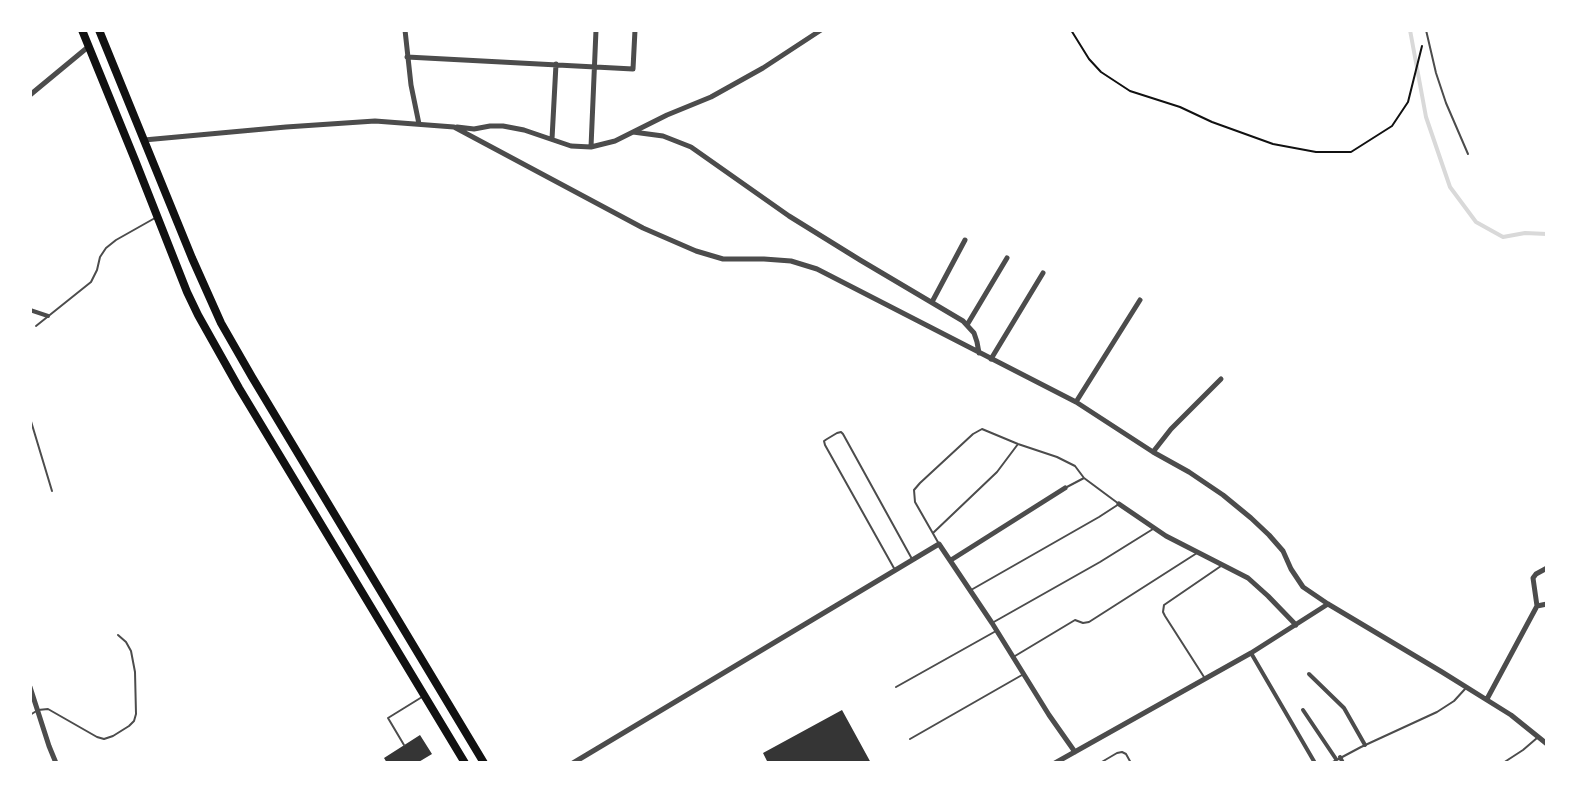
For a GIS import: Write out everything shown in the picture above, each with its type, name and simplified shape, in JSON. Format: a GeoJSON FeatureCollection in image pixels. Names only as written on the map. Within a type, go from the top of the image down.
{"type":"FeatureCollection","features":[{"type":"Feature","properties":{"kind":"main road"},"geometry":{"type":"LineString","coordinates":[[82,30],[187,292],[209,336],[465,763]]}},
{"type":"Feature","properties":{"kind":"main road"},"geometry":{"type":"LineString","coordinates":[[99,30],[221,323],[484,763]]}},
{"type":"Feature","properties":{"kind":"street"},"geometry":{"type":"LineString","coordinates":[[405,30],[407,57],[419,124]]}},
{"type":"Feature","properties":{"kind":"street"},"geometry":{"type":"LineString","coordinates":[[591,147],[596,30]]}},
{"type":"Feature","properties":{"kind":"street"},"geometry":{"type":"LineString","coordinates":[[407,57],[633,69],[635,30]]}},
{"type":"Feature","properties":{"kind":"street"},"geometry":{"type":"LineString","coordinates":[[144,140],[364,122],[474,129],[503,126],[524,130],[571,146],[591,147],[615,141],[667,115],[711,98],[763,68],[821,30]]}},
{"type":"Feature","properties":{"kind":"street"},"geometry":{"type":"LineString","coordinates":[[30,95],[88,47]]}},
{"type":"Feature","properties":{"kind":"street"},"geometry":{"type":"LineString","coordinates":[[552,139],[556,64]]}},
{"type":"Feature","properties":{"kind":"street"},"geometry":{"type":"LineString","coordinates":[[454,127],[643,228],[686,247],[723,259],[754,258],[791,261],[817,269],[1076,402],[1153,452],[1189,472],[1251,518],[1283,551],[1303,587],[1487,699],[1547,744]]}},
{"type":"Feature","properties":{"kind":"street"},"geometry":{"type":"LineString","coordinates":[[633,132],[663,136],[691,147],[789,216],[963,321],[974,333],[979,353]]}},
{"type":"Feature","properties":{"kind":"street"},"geometry":{"type":"LineString","coordinates":[[932,302],[965,240]]}},
{"type":"Feature","properties":{"kind":"street"},"geometry":{"type":"LineString","coordinates":[[967,325],[1007,258]]}},
{"type":"Feature","properties":{"kind":"street"},"geometry":{"type":"LineString","coordinates":[[991,359],[1043,273]]}},
{"type":"Feature","properties":{"kind":"street"},"geometry":{"type":"LineString","coordinates":[[1076,402],[1140,300]]}},
{"type":"Feature","properties":{"kind":"street"},"geometry":{"type":"LineString","coordinates":[[30,310],[48,316]]}},
{"type":"Feature","properties":{"kind":"street"},"geometry":{"type":"LineString","coordinates":[[1153,452],[1171,429],[1221,379]]}},
{"type":"Feature","properties":{"kind":"street"},"geometry":{"type":"LineString","coordinates":[[951,560],[1065,488]]}},
{"type":"Feature","properties":{"kind":"street"},"geometry":{"type":"LineString","coordinates":[[1119,504],[1166,536],[1248,579],[1296,624]]}},
{"type":"Feature","properties":{"kind":"street"},"geometry":{"type":"LineString","coordinates":[[573,763],[939,544],[992,623],[1062,736],[1075,752]]}},
{"type":"Feature","properties":{"kind":"street"},"geometry":{"type":"LineString","coordinates":[[1487,699],[1537,606],[1533,578],[1547,568]]}},
{"type":"Feature","properties":{"kind":"street"},"geometry":{"type":"LineString","coordinates":[[1055,763],[1251,653],[1328,604]]}},
{"type":"Feature","properties":{"kind":"street"},"geometry":{"type":"LineString","coordinates":[[1537,606],[1547,604]]}},
{"type":"Feature","properties":{"kind":"street"},"geometry":{"type":"LineString","coordinates":[[1251,653],[1315,763]]}},
{"type":"Feature","properties":{"kind":"street"},"geometry":{"type":"LineString","coordinates":[[1309,674],[1344,708],[1365,745]]}},
{"type":"Feature","properties":{"kind":"street"},"geometry":{"type":"LineString","coordinates":[[30,687],[56,763]]}},
{"type":"Feature","properties":{"kind":"street"},"geometry":{"type":"LineString","coordinates":[[1303,710],[1343,763]]}},
{"type":"Feature","properties":{"kind":"lane"},"geometry":{"type":"LineString","coordinates":[[1426,30],[1446,103],[1468,154]]}},
{"type":"Feature","properties":{"kind":"lane"},"geometry":{"type":"LineString","coordinates":[[36,326],[91,282],[100,257],[106,248],[157,217]]}},
{"type":"Feature","properties":{"kind":"lane"},"geometry":{"type":"LineString","coordinates":[[30,418],[52,491]]}},
{"type":"Feature","properties":{"kind":"lane"},"geometry":{"type":"LineString","coordinates":[[939,544],[915,502],[914,490],[977,430],[988,430],[1075,466],[1084,478],[1119,504],[970,590]]}},
{"type":"Feature","properties":{"kind":"lane"},"geometry":{"type":"LineString","coordinates":[[895,570],[825,445],[824,441],[837,433],[843,434],[913,560]]}},
{"type":"Feature","properties":{"kind":"lane"},"geometry":{"type":"LineString","coordinates":[[933,533],[997,472],[1018,444]]}},
{"type":"Feature","properties":{"kind":"lane"},"geometry":{"type":"LineString","coordinates":[[1065,488],[1084,478]]}},
{"type":"Feature","properties":{"kind":"lane"},"geometry":{"type":"LineString","coordinates":[[992,623],[1100,562],[1154,528]]}},
{"type":"Feature","properties":{"kind":"lane"},"geometry":{"type":"LineString","coordinates":[[1012,657],[1075,620],[1083,623],[1089,622],[1198,552]]}},
{"type":"Feature","properties":{"kind":"lane"},"geometry":{"type":"LineString","coordinates":[[1205,679],[1165,616],[1164,605],[1223,565]]}},
{"type":"Feature","properties":{"kind":"lane"},"geometry":{"type":"LineString","coordinates":[[896,687],[996,630]]}},
{"type":"Feature","properties":{"kind":"lane"},"geometry":{"type":"LineString","coordinates":[[30,715],[38,710],[48,709],[104,739],[129,726],[136,714],[135,672],[126,642],[118,635]]}},
{"type":"Feature","properties":{"kind":"lane"},"geometry":{"type":"LineString","coordinates":[[910,739],[1023,674]]}},
{"type":"Feature","properties":{"kind":"lane"},"geometry":{"type":"LineString","coordinates":[[1331,763],[1444,708],[1467,687]]}},
{"type":"Feature","properties":{"kind":"lane"},"geometry":{"type":"LineString","coordinates":[[404,745],[388,718],[425,695]]}},
{"type":"Feature","properties":{"kind":"lane"},"geometry":{"type":"LineString","coordinates":[[1503,763],[1539,736]]}},
{"type":"Feature","properties":{"kind":"lane"},"geometry":{"type":"LineString","coordinates":[[1100,763],[1122,752],[1126,754],[1131,763]]}},
{"type":"Feature","properties":{"kind":"lane"},"geometry":{"type":"LineString","coordinates":[[1110,757],[1113,763]]}},
{"type":"Feature","properties":{"kind":"path"},"geometry":{"type":"LineString","coordinates":[[1071,30],[1089,59],[1101,72],[1130,92],[1180,107],[1212,122],[1273,144],[1316,152],[1351,152],[1392,126],[1408,102],[1423,40]]}},
{"type":"Feature","properties":{"kind":"building"},"geometry":{"type":"Polygon","coordinates":[[[842,710],[871,763],[768,763],[763,753],[842,710]]]}},
{"type":"Feature","properties":{"kind":"building"},"geometry":{"type":"Polygon","coordinates":[[[420,735],[432,754],[417,763],[387,763],[384,758],[420,735]]]}},
{"type":"Feature","properties":{"kind":"waterway"},"geometry":{"type":"LineString","coordinates":[[1410,30],[1426,117],[1450,187],[1476,222],[1503,237],[1525,233],[1547,234]]}}]}
